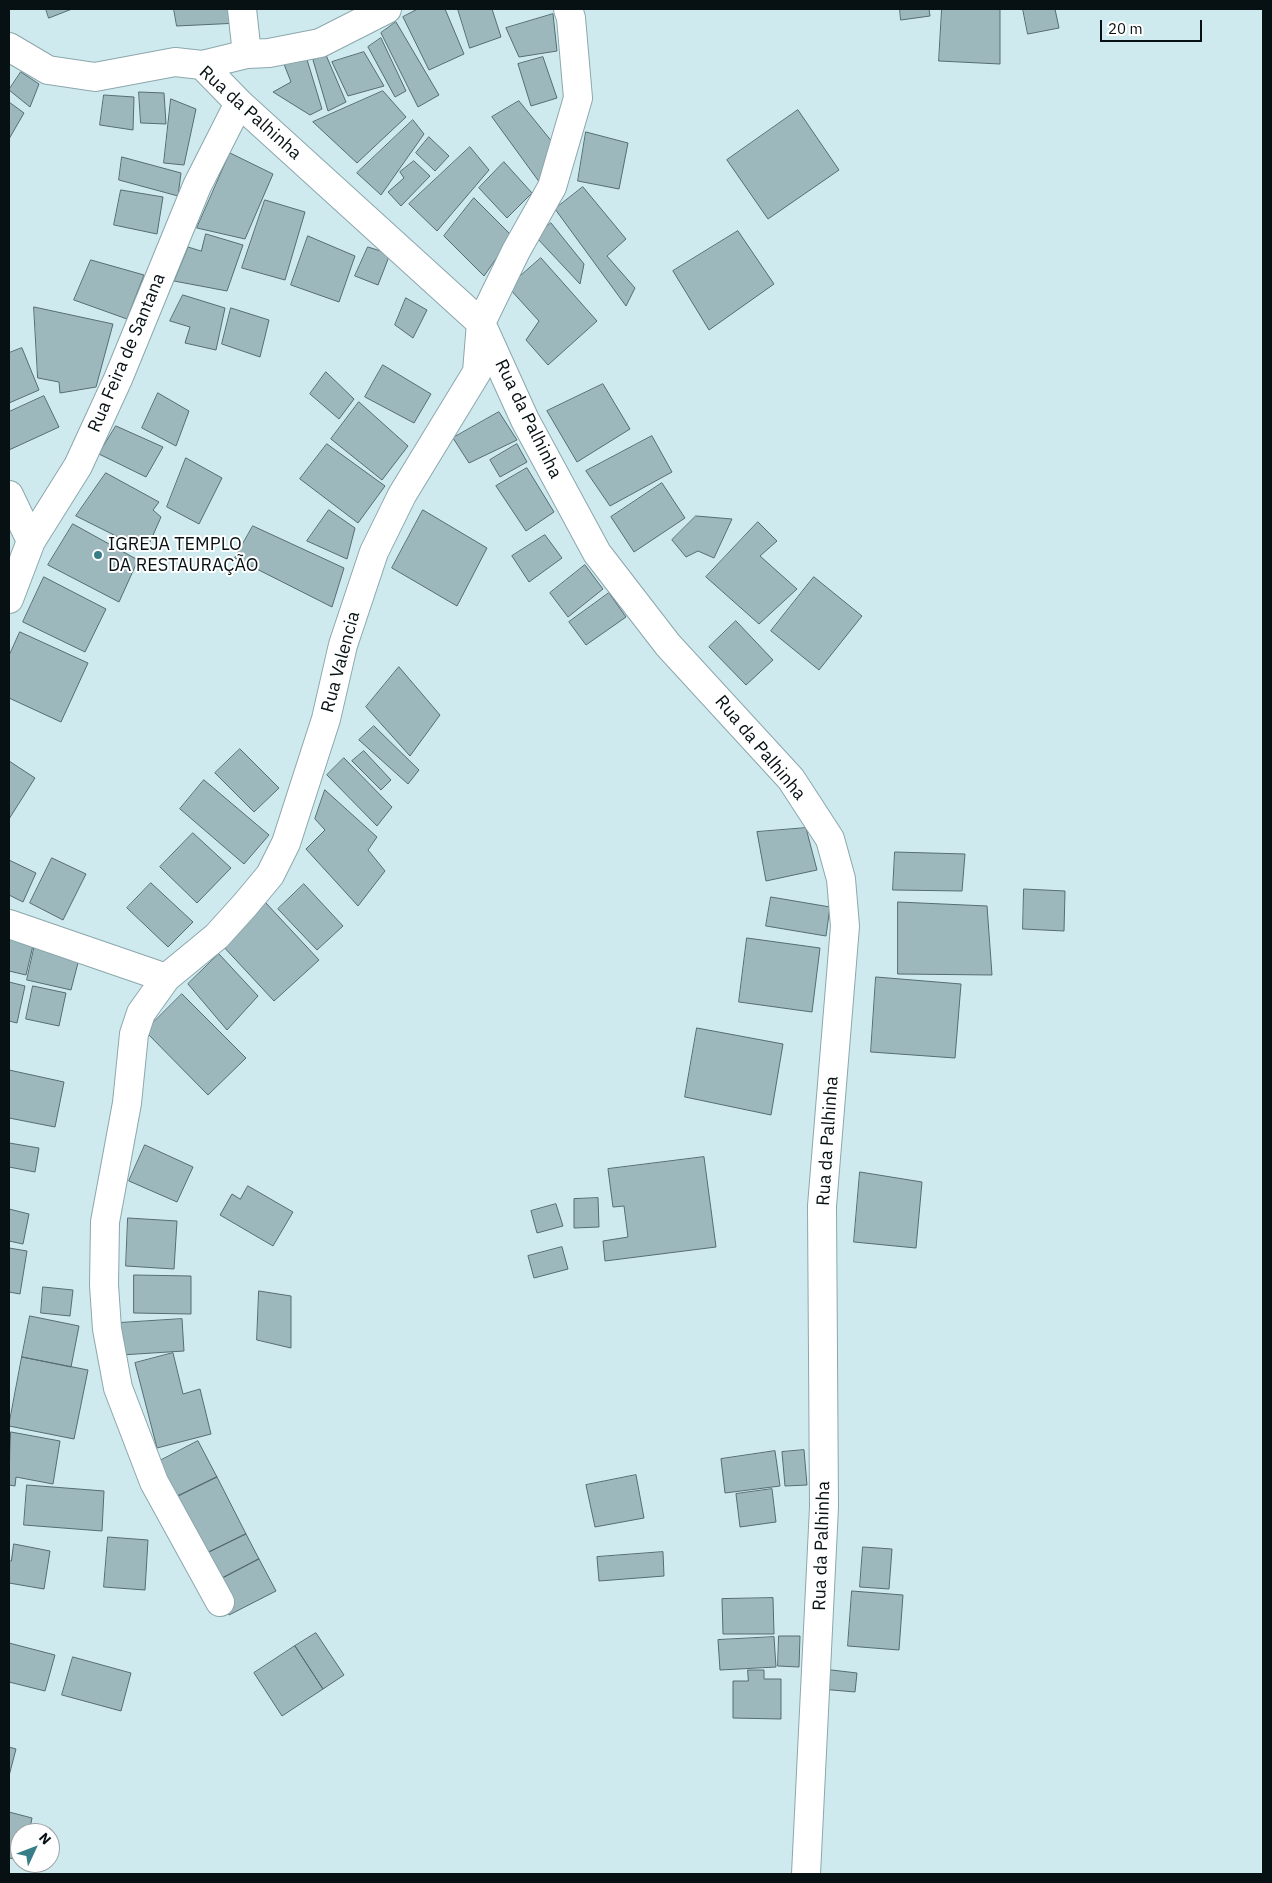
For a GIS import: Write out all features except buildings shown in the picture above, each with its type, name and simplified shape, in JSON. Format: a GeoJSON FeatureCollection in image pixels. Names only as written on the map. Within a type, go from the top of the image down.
{"type":"FeatureCollection","features":[{"type":"Feature","properties":{"kind":"street"},"geometry":{"type":"LineString","coordinates":[[242,9],[246,54]]}},
{"type":"Feature","properties":{"kind":"street"},"geometry":{"type":"LineString","coordinates":[[202,66],[246,54],[269,53],[320,43],[387,9]]}},
{"type":"Feature","properties":{"kind":"street","name":"Rua Valencia"},"geometry":{"type":"LineString","coordinates":[[220,1602],[154,1482],[118,1388],[107,1329],[104,1285],[105,1222],[128,1103],[134,1034],[141,1013],[166,978],[217,936],[245,905],[270,875],[286,843],[326,720],[343,645],[374,552],[402,495],[477,372],[482,323],[516,251],[552,187],[578,98],[571,18],[568,9]]}},
{"type":"Feature","properties":{"kind":"street","name":"Rua da Palhinha"},"geometry":{"type":"LineString","coordinates":[[9,47],[48,70],[95,77],[175,62],[202,66],[239,103],[482,323],[525,420],[597,553],[668,645],[792,779],[830,839],[841,879],[845,926],[822,1206],[824,1507],[806,1874]]}},
{"type":"Feature","properties":{"kind":"street","name":"Rua Feira de Santana"},"geometry":{"type":"LineString","coordinates":[[9,599],[31,541],[78,466],[118,379],[197,186],[239,103]]}},
{"type":"Feature","properties":{"kind":"street"},"geometry":{"type":"LineString","coordinates":[[9,494],[31,541]]}},
{"type":"Feature","properties":{"kind":"street"},"geometry":{"type":"LineString","coordinates":[[9,924],[166,978]]}},
{"type":"Feature","properties":{"kind":"place","name":"IGREJA TEMPLO DA RESTAURAÇÃO"},"geometry":{"type":"Point","coordinates":[98,555]}}]}
